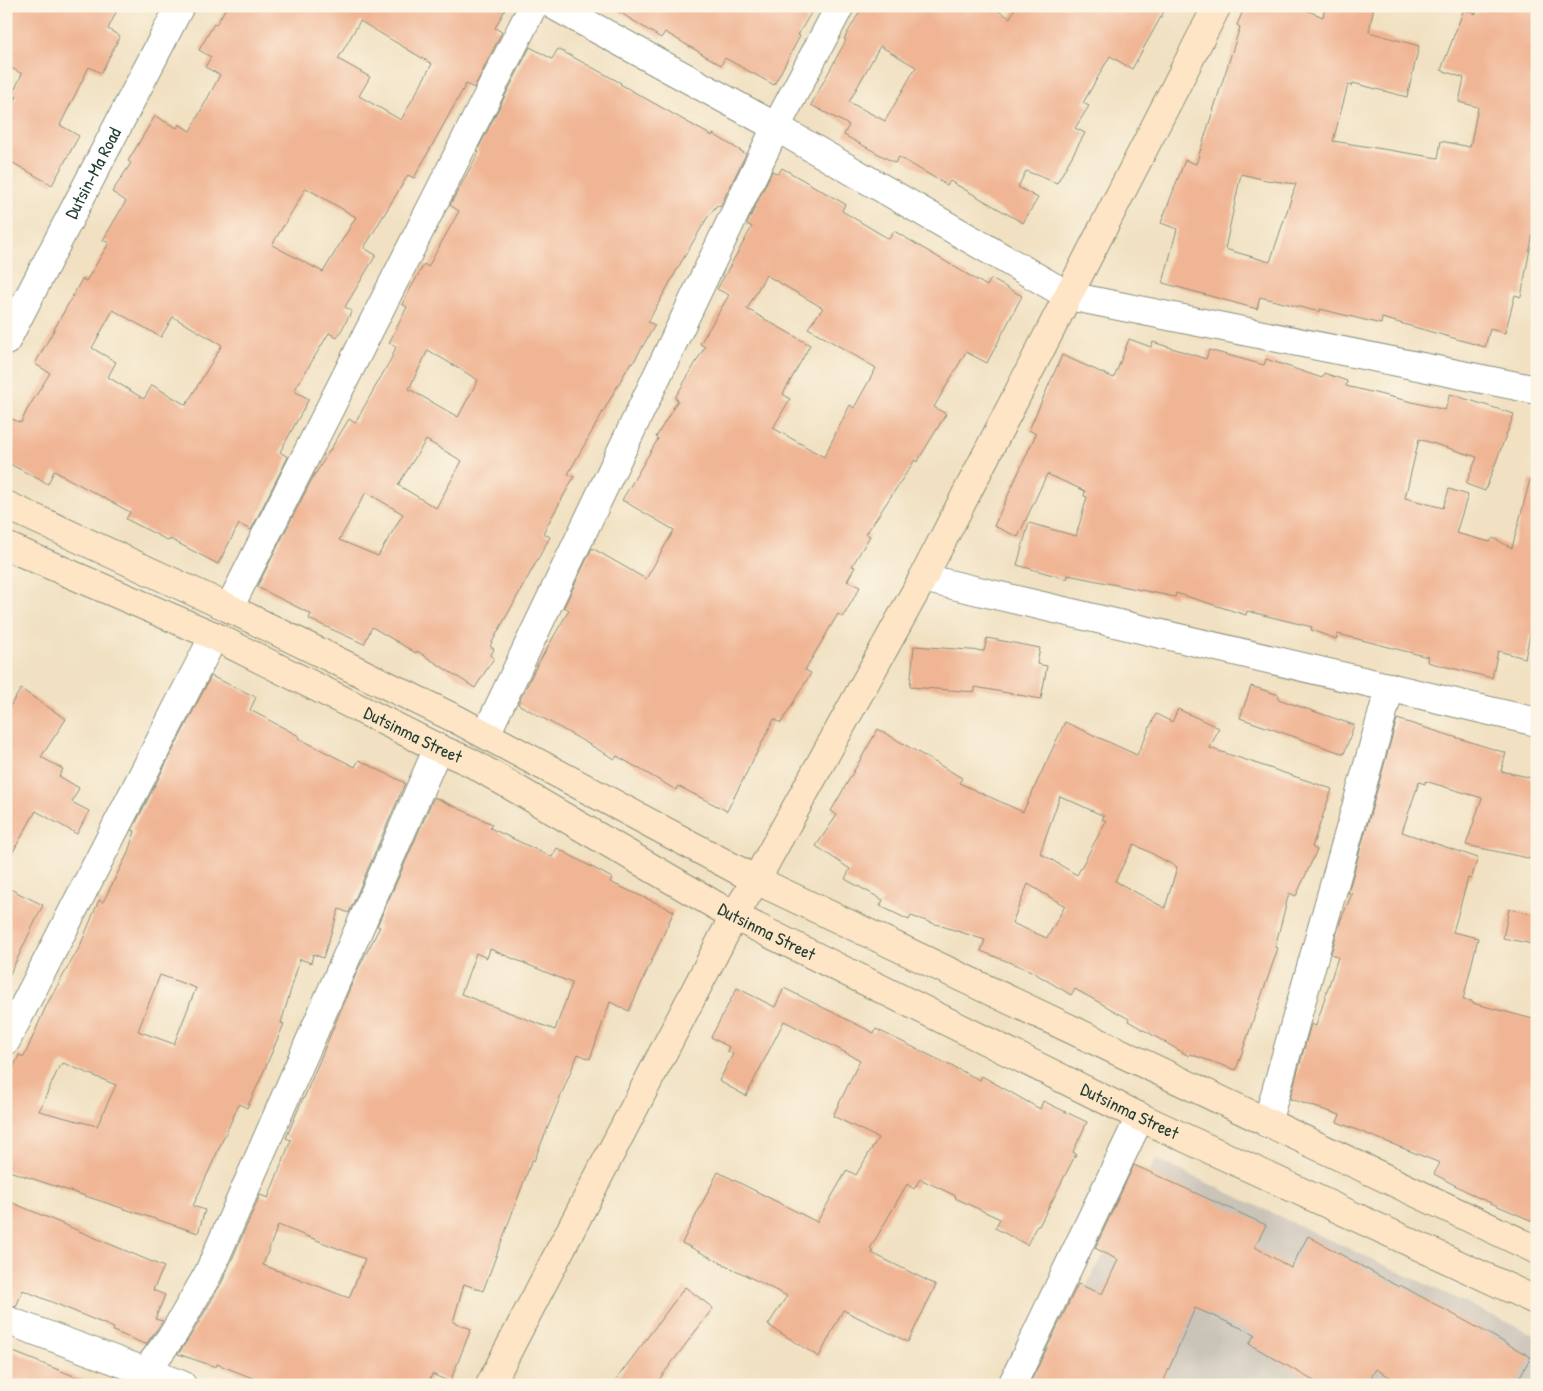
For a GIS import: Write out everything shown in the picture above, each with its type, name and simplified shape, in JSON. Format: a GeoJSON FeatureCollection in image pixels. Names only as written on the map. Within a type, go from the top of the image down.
{"type":"FeatureCollection","features":[{"type":"Feature","properties":{"kind":"street","name":"Dutsin-Ma Road"},"geometry":{"type":"LineString","coordinates":[[6,340],[180,6]]}},
{"type":"Feature","properties":{"kind":"street"},"geometry":{"type":"LineString","coordinates":[[229,608],[533,6]]}},
{"type":"Feature","properties":{"kind":"street"},"geometry":{"type":"LineString","coordinates":[[555,6],[776,127],[1069,296],[1537,390]]}},
{"type":"Feature","properties":{"kind":"street"},"geometry":{"type":"LineString","coordinates":[[486,734],[776,127],[840,6]]}},
{"type":"Feature","properties":{"kind":"street"},"geometry":{"type":"LineString","coordinates":[[490,1385],[734,916],[756,880],[923,578],[1217,6]]}},
{"type":"Feature","properties":{"kind":"street","name":"Dutsinma Street"},"geometry":{"type":"LineString","coordinates":[[6,505],[229,608],[486,734],[756,880],[1537,1250]]}},
{"type":"Feature","properties":{"kind":"street","name":"Dutsinma Street"},"geometry":{"type":"LineString","coordinates":[[6,546],[214,636],[438,748],[470,762],[734,916],[1140,1117],[1537,1301]]}},
{"type":"Feature","properties":{"kind":"street"},"geometry":{"type":"LineString","coordinates":[[923,578],[1537,722]]}},
{"type":"Feature","properties":{"kind":"street"},"geometry":{"type":"LineString","coordinates":[[6,1041],[214,636]]}},
{"type":"Feature","properties":{"kind":"street"},"geometry":{"type":"LineString","coordinates":[[1267,1123],[1390,687]]}},
{"type":"Feature","properties":{"kind":"street"},"geometry":{"type":"LineString","coordinates":[[143,1378],[174,1334],[208,1274],[438,748]]}},
{"type":"Feature","properties":{"kind":"street"},"geometry":{"type":"LineString","coordinates":[[1012,1385],[1140,1117]]}},
{"type":"Feature","properties":{"kind":"street"},"geometry":{"type":"LineString","coordinates":[[6,1320],[143,1378],[182,1385]]}},
{"type":"Feature","properties":{"kind":"shaded area"},"geometry":{"type":"Polygon","coordinates":[[[1156,1159],[1537,1336],[1537,1385],[1032,1385],[1156,1159]]]}},
{"type":"Feature","properties":{"kind":"building"},"geometry":{"type":"Polygon","coordinates":[[[6,6],[119,6],[108,29],[120,36],[101,73],[89,67],[60,125],[79,136],[52,185],[6,159],[6,115],[17,97],[12,95],[22,74],[6,65],[6,6]]]}},
{"type":"Feature","properties":{"kind":"building"},"geometry":{"type":"Polygon","coordinates":[[[227,6],[507,6],[495,28],[502,32],[474,88],[466,84],[414,178],[408,175],[364,248],[376,255],[345,307],[352,311],[337,338],[329,333],[294,391],[309,399],[280,452],[288,457],[251,530],[239,524],[218,564],[126,519],[130,512],[54,471],[48,484],[6,462],[6,416],[21,423],[50,373],[35,364],[82,279],[86,281],[109,243],[103,240],[126,201],[112,192],[131,163],[128,161],[155,116],[177,128],[179,124],[190,131],[220,75],[205,67],[211,57],[199,50],[214,24],[216,25],[227,6]],[[360,21],[338,59],[370,77],[359,96],[401,120],[432,64],[360,21]],[[306,188],[272,245],[323,272],[356,217],[306,188]],[[113,310],[92,348],[116,362],[108,377],[144,399],[152,385],[186,405],[222,345],[173,317],[161,337],[113,310]]]}},
{"type":"Feature","properties":{"kind":"building"},"geometry":{"type":"Polygon","coordinates":[[[610,6],[815,6],[798,35],[800,36],[774,85],[725,58],[721,65],[665,32],[661,38],[610,6]]]}},
{"type":"Feature","properties":{"kind":"building"},"geometry":{"type":"Polygon","coordinates":[[[863,6],[990,6],[1010,18],[1016,6],[1167,6],[1132,69],[1110,56],[1083,103],[1089,106],[1075,128],[1085,133],[1057,183],[1026,171],[1018,187],[1038,198],[1023,223],[950,181],[947,185],[899,157],[895,163],[844,135],[849,125],[811,105],[846,40],[844,39],[863,6]],[[880,46],[849,102],[885,121],[916,67],[880,46]]]}},
{"type":"Feature","properties":{"kind":"building"},"geometry":{"type":"Polygon","coordinates":[[[1245,6],[1296,6],[1323,17],[1325,6],[1374,6],[1369,32],[1419,46],[1407,97],[1353,83],[1352,86],[1348,85],[1333,141],[1438,158],[1441,141],[1470,147],[1478,107],[1459,102],[1464,78],[1441,70],[1464,9],[1476,14],[1479,6],[1537,6],[1537,211],[1521,297],[1515,295],[1505,333],[1490,329],[1485,347],[1382,318],[1381,324],[1320,309],[1320,312],[1260,297],[1257,309],[1163,283],[1177,229],[1161,223],[1185,160],[1196,164],[1240,27],[1237,25],[1245,6]],[[1241,174],[1225,249],[1270,262],[1296,184],[1241,174]]]}},
{"type":"Feature","properties":{"kind":"building"},"geometry":{"type":"Polygon","coordinates":[[[530,47],[552,59],[558,49],[746,154],[720,207],[717,205],[707,218],[679,266],[648,322],[655,325],[633,363],[631,362],[568,474],[574,477],[543,533],[550,537],[490,646],[494,649],[491,655],[494,658],[475,688],[417,651],[416,653],[372,627],[364,644],[309,619],[311,614],[257,587],[315,473],[349,419],[355,423],[391,359],[396,347],[389,343],[407,307],[402,304],[424,264],[428,267],[459,211],[450,205],[479,152],[477,151],[530,47]],[[428,350],[409,389],[458,417],[478,380],[428,350]],[[426,440],[398,485],[436,508],[462,461],[426,440]],[[366,492],[339,540],[378,556],[403,514],[366,492]]]}},
{"type":"Feature","properties":{"kind":"building"},"geometry":{"type":"Polygon","coordinates":[[[782,168],[845,204],[842,211],[889,239],[894,231],[987,286],[991,279],[1022,296],[987,363],[966,352],[934,407],[946,414],[917,462],[915,460],[866,534],[870,536],[852,566],[855,567],[847,581],[860,587],[843,617],[838,614],[805,670],[811,673],[781,723],[774,719],[727,811],[678,786],[676,790],[617,756],[615,759],[518,704],[535,669],[569,610],[564,607],[592,548],[646,579],[674,530],[622,500],[658,439],[656,437],[678,400],[675,398],[705,347],[700,344],[729,295],[717,289],[752,227],[747,224],[772,171],[778,174],[782,168]],[[766,275],[747,309],[810,345],[783,394],[790,399],[773,428],[824,457],[850,405],[854,408],[876,368],[808,328],[823,308],[766,275]]]}},
{"type":"Feature","properties":{"kind":"building"},"geometry":{"type":"Polygon","coordinates":[[[1129,339],[1151,347],[1153,342],[1206,359],[1209,350],[1264,365],[1266,359],[1322,378],[1324,373],[1347,381],[1346,386],[1445,410],[1450,394],[1514,414],[1485,491],[1466,484],[1477,457],[1419,439],[1405,498],[1443,508],[1449,489],[1468,495],[1456,533],[1490,542],[1493,538],[1512,548],[1530,480],[1537,481],[1537,637],[1530,635],[1525,658],[1498,651],[1492,678],[1427,662],[1428,657],[1338,634],[1336,639],[1311,630],[1312,627],[1247,611],[1246,615],[1176,593],[1175,597],[1068,575],[1067,579],[1017,565],[1029,523],[1076,536],[1087,497],[1084,496],[1085,491],[1047,474],[1018,537],[994,526],[1036,434],[1029,430],[1062,355],[1114,378],[1129,339]]]}},
{"type":"Feature","properties":{"kind":"building"},"geometry":{"type":"Polygon","coordinates":[[[987,638],[1040,648],[1037,664],[1047,666],[1041,699],[975,687],[975,692],[910,687],[914,646],[984,651],[987,638]]]}},
{"type":"Feature","properties":{"kind":"building"},"geometry":{"type":"Polygon","coordinates":[[[211,676],[256,697],[250,710],[299,736],[298,738],[355,767],[359,760],[405,783],[349,913],[339,909],[323,958],[313,954],[311,963],[300,959],[281,1023],[284,1024],[260,1080],[247,1108],[239,1104],[193,1206],[205,1210],[198,1233],[6,1170],[6,1084],[19,1055],[24,1057],[47,1004],[80,946],[99,900],[103,902],[127,855],[135,831],[132,830],[211,676]],[[160,975],[138,1031],[174,1044],[196,988],[160,975]],[[63,1063],[62,1066],[60,1065],[39,1111],[97,1126],[116,1085],[63,1063]]]}},
{"type":"Feature","properties":{"kind":"building"},"geometry":{"type":"Polygon","coordinates":[[[1251,686],[1279,695],[1278,699],[1354,725],[1344,754],[1240,718],[1251,686]]]}},
{"type":"Feature","properties":{"kind":"building"},"geometry":{"type":"Polygon","coordinates":[[[21,689],[66,719],[41,757],[63,769],[59,776],[79,788],[72,802],[89,811],[77,834],[36,811],[6,864],[6,712],[21,689]]]}},
{"type":"Feature","properties":{"kind":"building"},"geometry":{"type":"Polygon","coordinates":[[[1178,709],[1219,728],[1210,748],[1332,789],[1312,847],[1317,850],[1296,896],[1289,893],[1275,947],[1278,948],[1236,1070],[1190,1054],[1189,1056],[1075,989],[1071,995],[1031,971],[981,951],[985,940],[911,916],[909,920],[880,906],[883,900],[845,879],[850,869],[816,846],[837,815],[831,811],[878,729],[962,778],[959,783],[1023,812],[1065,722],[1137,755],[1156,714],[1172,722],[1178,709]],[[1060,796],[1040,853],[1077,875],[1106,821],[1102,819],[1104,816],[1060,796]],[[1134,844],[1115,881],[1165,908],[1177,867],[1134,844]],[[1028,884],[1012,923],[1047,938],[1065,906],[1028,884]]]}},
{"type":"Feature","properties":{"kind":"building"},"geometry":{"type":"Polygon","coordinates":[[[1397,719],[1506,753],[1501,771],[1537,779],[1537,860],[1466,845],[1482,798],[1425,781],[1425,784],[1419,782],[1402,832],[1478,858],[1471,879],[1468,878],[1453,932],[1478,938],[1463,1000],[1537,1020],[1537,1223],[1477,1197],[1434,1174],[1440,1163],[1337,1122],[1340,1115],[1290,1099],[1311,1024],[1316,1026],[1338,957],[1331,954],[1341,919],[1352,894],[1348,893],[1397,719]]]}},
{"type":"Feature","properties":{"kind":"building"},"geometry":{"type":"Polygon","coordinates":[[[434,797],[492,824],[490,828],[552,857],[557,848],[612,878],[610,882],[674,911],[629,1011],[610,1002],[590,1059],[578,1054],[534,1161],[532,1160],[483,1291],[464,1284],[453,1322],[471,1329],[450,1382],[432,1374],[428,1385],[253,1385],[255,1379],[217,1364],[216,1367],[178,1354],[222,1282],[260,1195],[268,1198],[291,1140],[286,1138],[358,969],[380,927],[377,926],[434,797]],[[490,949],[487,958],[476,953],[461,994],[555,1030],[572,983],[490,949]],[[278,1225],[263,1265],[349,1298],[365,1259],[278,1225]]]}},
{"type":"Feature","properties":{"kind":"building"},"geometry":{"type":"Polygon","coordinates":[[[6,887],[43,905],[6,982],[6,887]]]}},
{"type":"Feature","properties":{"kind":"building"},"geometry":{"type":"Polygon","coordinates":[[[1509,909],[1537,915],[1537,945],[1503,938],[1509,909]]]}},
{"type":"Feature","properties":{"kind":"building"},"geometry":{"type":"Polygon","coordinates":[[[737,988],[775,1007],[784,988],[874,1033],[876,1029],[980,1080],[982,1076],[1040,1109],[1043,1101],[1087,1122],[1073,1152],[1076,1154],[1039,1226],[1037,1225],[1027,1245],[995,1228],[1000,1219],[955,1198],[956,1196],[920,1179],[914,1189],[907,1184],[870,1249],[873,1251],[872,1253],[936,1285],[908,1342],[843,1310],[819,1357],[768,1325],[787,1296],[682,1243],[718,1172],[817,1222],[847,1170],[856,1175],[878,1138],[833,1116],[860,1060],[784,1021],[746,1096],[719,1081],[733,1054],[727,1051],[729,1047],[711,1037],[737,988]]]}},
{"type":"Feature","properties":{"kind":"building"},"geometry":{"type":"Polygon","coordinates":[[[1134,1165],[1266,1225],[1255,1247],[1291,1268],[1308,1236],[1531,1357],[1515,1385],[1404,1385],[1376,1369],[1367,1385],[1321,1385],[1249,1344],[1255,1334],[1195,1308],[1162,1385],[1029,1385],[1078,1284],[1102,1294],[1118,1260],[1095,1248],[1134,1165]]]}},
{"type":"Feature","properties":{"kind":"building"},"geometry":{"type":"Polygon","coordinates":[[[6,1200],[164,1267],[153,1290],[165,1295],[155,1319],[163,1321],[147,1343],[145,1344],[113,1331],[114,1328],[23,1290],[16,1307],[6,1305],[6,1200]]]}},
{"type":"Feature","properties":{"kind":"building"},"geometry":{"type":"Polygon","coordinates":[[[685,1287],[713,1308],[655,1385],[612,1385],[685,1287]]]}},
{"type":"Feature","properties":{"kind":"building"},"geometry":{"type":"Polygon","coordinates":[[[6,1349],[94,1384],[6,1385],[6,1349]]]}}]}
